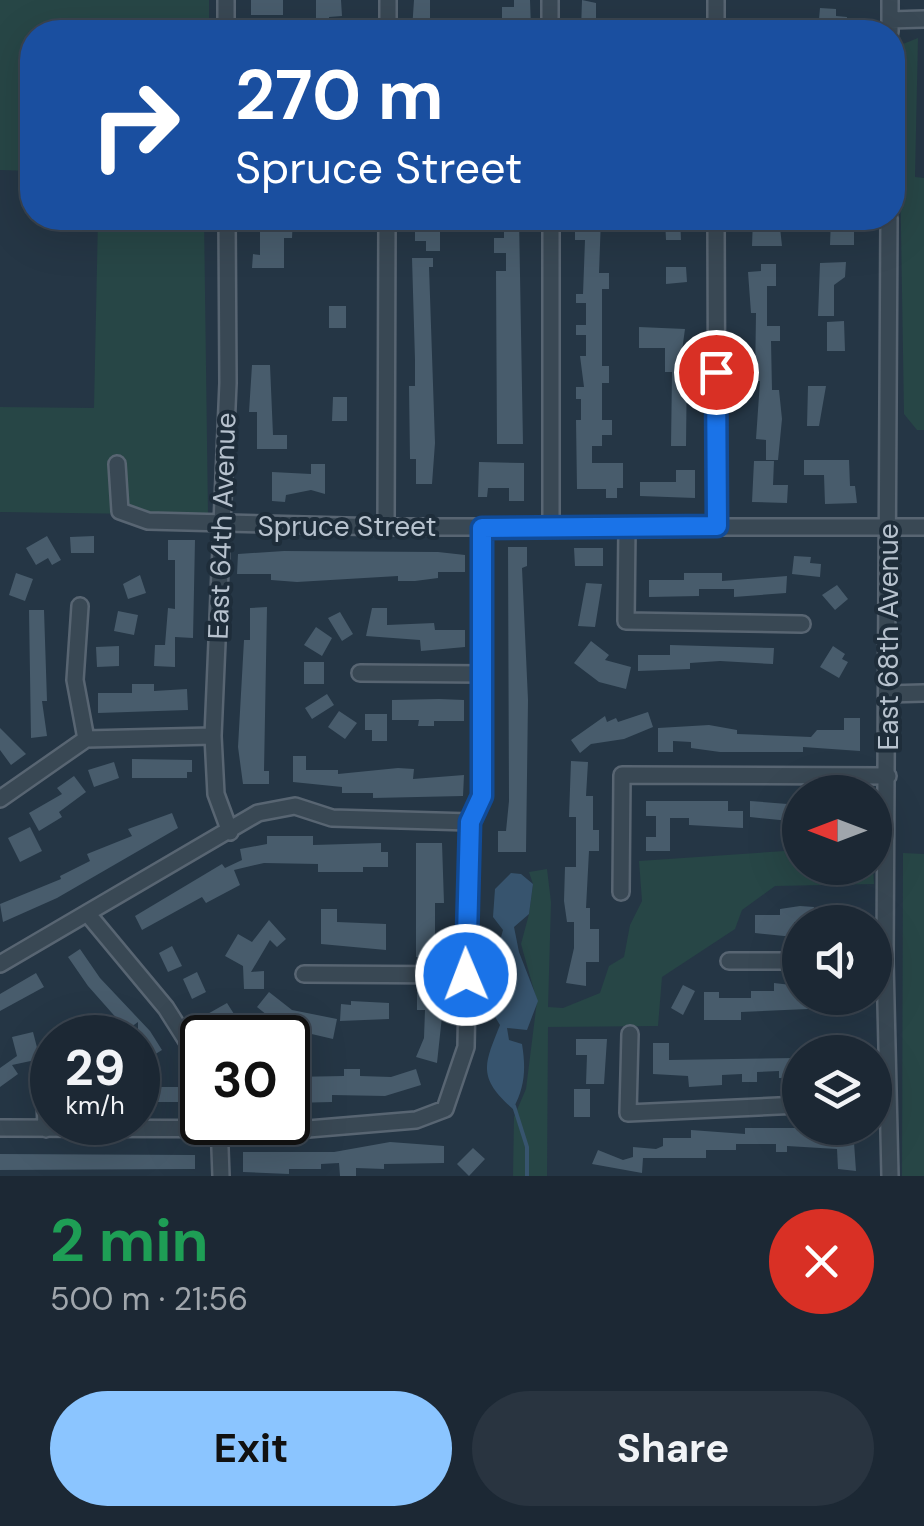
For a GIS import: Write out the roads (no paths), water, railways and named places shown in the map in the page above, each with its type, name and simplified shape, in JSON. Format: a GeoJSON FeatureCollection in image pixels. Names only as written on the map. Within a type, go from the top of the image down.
{"type":"FeatureCollection","features":[{"type":"Feature","properties":{"kind":"street","name":"East 64th Avenue"},"geometry":{"type":"LineString","coordinates":[[227,230],[224,526],[213,736],[216,794],[230,832]]}},
{"type":"Feature","properties":{"kind":"street"},"geometry":{"type":"LineString","coordinates":[[386,527],[387,230]]}},
{"type":"Feature","properties":{"kind":"street"},"geometry":{"type":"LineString","coordinates":[[550,230],[551,528]]}},
{"type":"Feature","properties":{"kind":"street"},"geometry":{"type":"LineString","coordinates":[[716,230],[717,526]]}},
{"type":"Feature","properties":{"kind":"street","name":"East 68th Avenue"},"geometry":{"type":"LineString","coordinates":[[888,775],[889,230]]}},
{"type":"Feature","properties":{"kind":"street","name":"Spruce Street"},"geometry":{"type":"LineString","coordinates":[[116,464],[120,510],[148,521],[224,526],[482,528],[924,527]]}},
{"type":"Feature","properties":{"kind":"street"},"geometry":{"type":"LineString","coordinates":[[310,1124],[416,1120],[446,1108],[466,1047],[470,822],[482,796],[482,528]]}},
{"type":"Feature","properties":{"kind":"street"},"geometry":{"type":"LineString","coordinates":[[627,528],[626,621],[802,624]]}},
{"type":"Feature","properties":{"kind":"street"},"geometry":{"type":"LineString","coordinates":[[80,606],[75,680],[86,739]]}},
{"type":"Feature","properties":{"kind":"street"},"geometry":{"type":"LineString","coordinates":[[360,673],[483,674]]}},
{"type":"Feature","properties":{"kind":"street"},"geometry":{"type":"LineString","coordinates":[[888,694],[924,694]]}},
{"type":"Feature","properties":{"kind":"street"},"geometry":{"type":"LineString","coordinates":[[0,800],[86,739],[213,736]]}},
{"type":"Feature","properties":{"kind":"street"},"geometry":{"type":"LineString","coordinates":[[621,892],[622,775],[782,776]]}},
{"type":"Feature","properties":{"kind":"street"},"geometry":{"type":"LineString","coordinates":[[0,964],[258,813],[296,806],[332,818],[470,822]]}},
{"type":"Feature","properties":{"kind":"street"},"geometry":{"type":"LineString","coordinates":[[87,913],[180,1030]]}},
{"type":"Feature","properties":{"kind":"street"},"geometry":{"type":"LineString","coordinates":[[729,961],[782,961]]}},
{"type":"Feature","properties":{"kind":"street"},"geometry":{"type":"LineString","coordinates":[[304,974],[466,975]]}},
{"type":"Feature","properties":{"kind":"street"},"geometry":{"type":"LineString","coordinates":[[630,1034],[628,1113],[782,1106]]}},
{"type":"Feature","properties":{"kind":"street"},"geometry":{"type":"LineString","coordinates":[[0,1128],[30,1128]]}},
{"type":"Feature","properties":{"kind":"street"},"geometry":{"type":"LineString","coordinates":[[221,1145],[222,1176]]}},
{"type":"Feature","properties":{"kind":"street","name":"East 68th Avenue"},"geometry":{"type":"LineString","coordinates":[[886,1145],[890,1176]]}},
{"type":"Feature","properties":{"kind":"water"},"geometry":{"type":"Polygon","coordinates":[[[511,873],[521,874],[533,884],[529,914],[514,927],[538,1001],[527,1030],[507,1028],[509,1040],[522,1044],[524,1062],[522,1085],[513,1109],[493,1088],[487,1069],[500,1025],[487,996],[485,974],[488,943],[501,937],[503,930],[493,917],[495,889],[511,873]]]}},
{"type":"Feature","properties":{"kind":"waterway"},"geometry":{"type":"LineString","coordinates":[[514,1106],[527,1147],[527,1176]]}}]}
